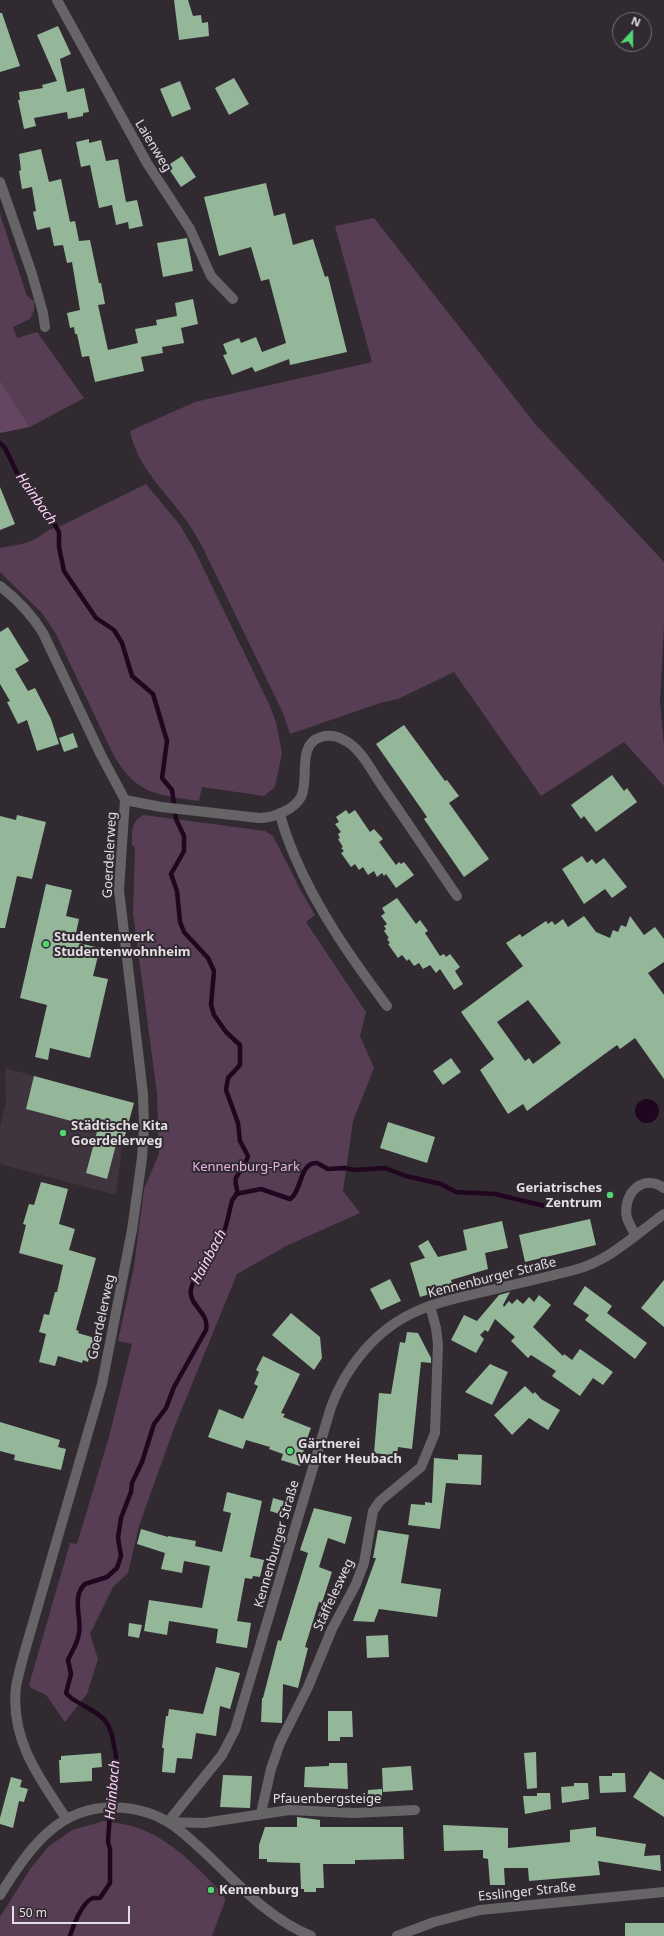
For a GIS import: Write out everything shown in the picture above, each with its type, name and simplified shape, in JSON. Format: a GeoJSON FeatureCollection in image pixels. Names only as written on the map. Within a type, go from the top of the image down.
{"type":"FeatureCollection","features":[{"type":"Feature","properties":{"kind":"street","name":"Laienweg"},"geometry":{"type":"LineString","coordinates":[[57,0],[147,163],[190,229],[211,276],[233,299]]}},
{"type":"Feature","properties":{"kind":"street"},"geometry":{"type":"LineString","coordinates":[[0,182],[32,274],[43,313],[45,327]]}},
{"type":"Feature","properties":{"kind":"street","name":"Goerdelerweg"},"geometry":{"type":"LineString","coordinates":[[0,586],[19,601],[32,616],[43,633],[125,800],[119,890],[143,1094],[142,1158],[128,1255],[102,1384],[24,1654],[16,1688],[17,1719],[27,1757],[66,1818]]}},
{"type":"Feature","properties":{"kind":"street","name":"Goerdelerweg"},"geometry":{"type":"LineString","coordinates":[[125,800],[161,807],[270,818],[294,804],[301,797],[306,757],[313,741],[318,738],[328,736],[345,740],[355,748],[368,765],[457,896]]}},
{"type":"Feature","properties":{"kind":"street"},"geometry":{"type":"LineString","coordinates":[[280,813],[284,831],[313,896],[336,934],[387,1006]]}},
{"type":"Feature","properties":{"kind":"street"},"geometry":{"type":"LineString","coordinates":[[635,1235],[627,1219],[628,1202],[632,1191],[640,1184],[645,1183],[654,1183],[664,1188]]}},
{"type":"Feature","properties":{"kind":"street","name":"Kennenburger Straße"},"geometry":{"type":"LineString","coordinates":[[168,1822],[222,1755],[235,1730],[328,1415],[340,1384],[354,1364],[378,1337],[406,1316],[430,1306],[584,1268],[605,1258],[664,1214]]}},
{"type":"Feature","properties":{"kind":"street","name":"Stäffelesweg"},"geometry":{"type":"LineString","coordinates":[[262,1813],[271,1769],[280,1743],[362,1568],[372,1511],[380,1501],[421,1467],[435,1433],[438,1344],[436,1328],[430,1306]]}},
{"type":"Feature","properties":{"kind":"street"},"geometry":{"type":"LineString","coordinates":[[0,1895],[35,1844],[49,1830],[66,1818],[90,1809],[103,1807],[138,1810],[168,1822],[185,1835],[267,1910],[311,1936]]}},
{"type":"Feature","properties":{"kind":"street","name":"Pfauenbergsteige"},"geometry":{"type":"LineString","coordinates":[[168,1822],[204,1823],[289,1810],[360,1814],[415,1810]]}},
{"type":"Feature","properties":{"kind":"street","name":"Esslinger Straße"},"geometry":{"type":"LineString","coordinates":[[397,1936],[434,1922],[480,1910],[664,1892]]}},
{"type":"Feature","properties":{"kind":"shaded area"},"geometry":{"type":"Polygon","coordinates":[[[0,380],[30,427],[0,433],[0,380]]]}},
{"type":"Feature","properties":{"kind":"shaded area","name":"Städtische Kita Goerdelerweg"},"geometry":{"type":"Polygon","coordinates":[[[5,1068],[134,1103],[123,1139],[116,1195],[0,1164],[0,1128],[6,1102],[5,1068]]]}},
{"type":"Feature","properties":{"kind":"shaded area"},"geometry":{"type":"Polygon","coordinates":[[[647,1099],[655,1103],[659,1111],[655,1119],[647,1123],[639,1119],[635,1111],[639,1103],[647,1099]]]}},
{"type":"Feature","properties":{"kind":"green space"},"geometry":{"type":"Polygon","coordinates":[[[0,214],[27,296],[34,301],[34,310],[30,319],[13,327],[17,338],[37,332],[84,398],[30,427],[0,380],[0,214]]]}},
{"type":"Feature","properties":{"kind":"green space"},"geometry":{"type":"Polygon","coordinates":[[[374,218],[536,425],[664,562],[664,624],[660,701],[664,746],[664,786],[624,742],[541,796],[454,672],[398,699],[380,703],[290,734],[283,713],[202,546],[188,523],[153,478],[139,456],[130,431],[195,402],[372,362],[335,226],[374,218]]]}},
{"type":"Feature","properties":{"kind":"green space"},"geometry":{"type":"Polygon","coordinates":[[[146,484],[180,525],[195,551],[269,704],[276,722],[282,753],[275,787],[264,796],[202,787],[199,801],[172,797],[150,791],[131,779],[114,756],[56,634],[42,613],[0,572],[0,548],[29,542],[56,527],[61,526],[146,484]]]}},
{"type":"Feature","properties":{"kind":"green space","name":"Kennenburg-Park"},"geometry":{"type":"Polygon","coordinates":[[[144,815],[265,831],[273,836],[315,915],[306,922],[366,1012],[360,1036],[374,1068],[353,1121],[343,1191],[360,1213],[286,1246],[237,1274],[174,1428],[139,1526],[128,1573],[113,1587],[90,1634],[98,1659],[87,1694],[65,1722],[46,1695],[31,1688],[29,1685],[70,1543],[77,1544],[109,1437],[132,1344],[118,1341],[134,1267],[144,1189],[159,1154],[157,1093],[133,913],[135,848],[132,845],[132,831],[134,823],[144,815]]]}},
{"type":"Feature","properties":{"kind":"green space"},"geometry":{"type":"Polygon","coordinates":[[[104,1821],[134,1827],[150,1833],[162,1840],[184,1856],[223,1894],[225,1899],[224,1904],[212,1936],[0,1936],[0,1917],[31,1868],[48,1847],[72,1830],[104,1821]]]}},
{"type":"Feature","properties":{"kind":"building"},"geometry":{"type":"Polygon","coordinates":[[[174,0],[188,0],[193,16],[201,15],[202,23],[208,22],[209,36],[179,40],[174,0]]]}},
{"type":"Feature","properties":{"kind":"building"},"geometry":{"type":"Polygon","coordinates":[[[0,13],[2,13],[20,66],[0,72],[0,13]]]}},
{"type":"Feature","properties":{"kind":"building"},"geometry":{"type":"Polygon","coordinates":[[[58,26],[71,54],[60,59],[67,92],[84,88],[89,112],[83,113],[83,116],[68,119],[67,112],[34,118],[36,126],[24,129],[18,100],[20,100],[19,92],[43,88],[42,85],[57,81],[37,35],[58,26]]]}},
{"type":"Feature","properties":{"kind":"building"},"geometry":{"type":"Polygon","coordinates":[[[234,78],[249,104],[229,115],[215,88],[234,78]]]}},
{"type":"Feature","properties":{"kind":"building"},"geometry":{"type":"Polygon","coordinates":[[[180,81],[191,109],[172,117],[160,89],[180,81]]]}},
{"type":"Feature","properties":{"kind":"building"},"geometry":{"type":"Polygon","coordinates":[[[89,139],[89,143],[101,140],[106,161],[118,159],[126,202],[137,200],[143,226],[129,229],[128,222],[116,225],[112,205],[99,208],[90,165],[81,167],[76,142],[89,139]]]}},
{"type":"Feature","properties":{"kind":"building"},"geometry":{"type":"Polygon","coordinates":[[[41,149],[49,182],[61,179],[70,222],[75,221],[79,241],[90,240],[105,304],[98,305],[108,350],[138,343],[135,329],[157,325],[156,320],[177,316],[175,303],[193,299],[198,324],[181,328],[184,343],[162,347],[163,353],[141,357],[144,371],[95,382],[89,356],[82,357],[77,334],[75,334],[74,327],[70,328],[67,313],[80,310],[72,262],[67,263],[63,245],[54,246],[50,227],[37,230],[33,212],[36,211],[32,187],[22,189],[19,171],[21,170],[19,154],[41,149]]]}},
{"type":"Feature","properties":{"kind":"building"},"geometry":{"type":"Polygon","coordinates":[[[182,156],[196,177],[181,187],[167,166],[182,156]]]}},
{"type":"Feature","properties":{"kind":"building"},"geometry":{"type":"Polygon","coordinates":[[[266,183],[274,216],[285,213],[293,245],[313,239],[325,277],[328,276],[347,352],[290,365],[289,359],[255,372],[252,367],[232,375],[223,355],[227,354],[223,344],[239,338],[241,343],[256,337],[262,352],[286,343],[269,279],[261,281],[251,247],[219,256],[204,197],[266,183]]]}},
{"type":"Feature","properties":{"kind":"building"},"geometry":{"type":"Polygon","coordinates":[[[187,238],[193,271],[163,277],[157,243],[187,238]]]}},
{"type":"Feature","properties":{"kind":"building"},"geometry":{"type":"Polygon","coordinates":[[[0,487],[15,524],[0,530],[0,487]]]}},
{"type":"Feature","properties":{"kind":"building"},"geometry":{"type":"Polygon","coordinates":[[[8,627],[29,661],[15,669],[28,691],[35,688],[51,719],[59,744],[37,751],[27,720],[18,724],[7,702],[10,701],[0,684],[0,632],[8,627]]]}},
{"type":"Feature","properties":{"kind":"building"},"geometry":{"type":"Polygon","coordinates":[[[404,725],[445,781],[447,780],[459,796],[449,803],[489,859],[464,877],[424,819],[427,817],[376,744],[404,725]]]}},
{"type":"Feature","properties":{"kind":"building"},"geometry":{"type":"Polygon","coordinates":[[[73,733],[78,747],[64,752],[59,738],[73,733]]]}},
{"type":"Feature","properties":{"kind":"building"},"geometry":{"type":"Polygon","coordinates":[[[612,775],[624,791],[627,788],[637,802],[596,832],[584,816],[581,819],[571,805],[612,775]]]}},
{"type":"Feature","properties":{"kind":"building"},"geometry":{"type":"Polygon","coordinates":[[[346,810],[349,814],[355,810],[370,832],[374,829],[383,839],[379,842],[396,865],[399,862],[401,864],[404,862],[414,875],[396,888],[386,874],[384,876],[382,873],[377,877],[374,871],[368,875],[363,867],[359,870],[355,864],[351,867],[341,853],[344,851],[341,848],[343,847],[338,839],[340,838],[338,834],[341,832],[335,824],[339,822],[336,817],[346,810]]]}},
{"type":"Feature","properties":{"kind":"building"},"geometry":{"type":"Polygon","coordinates":[[[17,815],[46,822],[32,879],[17,876],[5,928],[0,928],[0,816],[16,820],[17,815]]]}},
{"type":"Feature","properties":{"kind":"building"},"geometry":{"type":"Polygon","coordinates":[[[582,856],[587,863],[592,859],[596,864],[604,858],[627,887],[612,898],[605,889],[584,904],[562,869],[582,856]]]}},
{"type":"Feature","properties":{"kind":"building"},"geometry":{"type":"Polygon","coordinates":[[[46,884],[72,890],[66,916],[79,919],[74,942],[100,948],[93,976],[108,979],[90,1058],[50,1048],[48,1060],[35,1057],[47,1005],[20,998],[46,884]]]}},
{"type":"Feature","properties":{"kind":"building"},"geometry":{"type":"Polygon","coordinates":[[[397,898],[416,924],[420,920],[428,931],[425,933],[440,956],[444,954],[446,957],[450,954],[460,967],[455,971],[463,984],[454,990],[440,969],[436,973],[430,965],[423,969],[419,963],[414,966],[409,959],[407,961],[402,955],[398,958],[388,944],[390,943],[387,939],[389,938],[384,931],[386,929],[384,926],[387,924],[381,916],[385,913],[382,908],[397,898]]]}},
{"type":"Feature","properties":{"kind":"building"},"geometry":{"type":"Polygon","coordinates":[[[584,916],[596,932],[610,938],[613,930],[618,932],[621,925],[626,927],[630,916],[644,935],[655,927],[664,939],[664,962],[648,973],[664,995],[664,1079],[635,1038],[620,1049],[617,1045],[527,1111],[523,1104],[508,1114],[480,1070],[494,1059],[461,1012],[523,966],[506,943],[520,934],[522,937],[546,921],[548,924],[552,921],[555,925],[563,919],[568,927],[584,916]],[[528,1000],[497,1022],[525,1061],[529,1058],[533,1064],[561,1043],[528,1000]]]}},
{"type":"Feature","properties":{"kind":"building"},"geometry":{"type":"Polygon","coordinates":[[[451,1058],[461,1072],[443,1085],[433,1071],[451,1058]]]}},
{"type":"Feature","properties":{"kind":"building","name":"Städtische Kita Goerdelerweg"},"geometry":{"type":"Polygon","coordinates":[[[34,1076],[134,1103],[124,1139],[118,1137],[107,1179],[86,1173],[98,1128],[26,1109],[34,1076]]]}},
{"type":"Feature","properties":{"kind":"building"},"geometry":{"type":"Polygon","coordinates":[[[388,1122],[435,1137],[427,1163],[380,1148],[388,1122]]]}},
{"type":"Feature","properties":{"kind":"building"},"geometry":{"type":"Polygon","coordinates":[[[41,1182],[68,1189],[59,1224],[75,1229],[69,1250],[96,1258],[76,1330],[79,1331],[78,1333],[95,1338],[88,1362],[83,1360],[82,1363],[58,1356],[55,1366],[39,1362],[46,1334],[39,1332],[44,1314],[49,1315],[55,1292],[57,1292],[63,1265],[19,1253],[26,1225],[23,1224],[29,1204],[34,1205],[41,1182]]]}},
{"type":"Feature","properties":{"kind":"building"},"geometry":{"type":"Polygon","coordinates":[[[590,1219],[596,1245],[525,1262],[519,1235],[590,1219]]]}},
{"type":"Feature","properties":{"kind":"building"},"geometry":{"type":"Polygon","coordinates":[[[502,1221],[508,1248],[485,1253],[488,1269],[451,1280],[453,1287],[420,1297],[410,1263],[425,1258],[418,1246],[428,1240],[438,1257],[467,1250],[463,1230],[502,1221]]]}},
{"type":"Feature","properties":{"kind":"building"},"geometry":{"type":"Polygon","coordinates":[[[390,1279],[401,1301],[381,1310],[370,1289],[390,1279]]]}},
{"type":"Feature","properties":{"kind":"building"},"geometry":{"type":"Polygon","coordinates":[[[664,1280],[664,1327],[641,1308],[664,1280]]]}},
{"type":"Feature","properties":{"kind":"building"},"geometry":{"type":"Polygon","coordinates":[[[585,1286],[612,1306],[607,1313],[647,1343],[635,1359],[585,1320],[589,1315],[573,1304],[585,1286]]]}},
{"type":"Feature","properties":{"kind":"building"},"geometry":{"type":"Polygon","coordinates":[[[510,1292],[503,1305],[504,1307],[509,1301],[512,1304],[517,1299],[523,1304],[529,1297],[534,1302],[539,1295],[551,1305],[533,1327],[563,1356],[564,1354],[572,1360],[580,1349],[613,1372],[603,1385],[593,1378],[580,1396],[552,1376],[556,1371],[531,1355],[528,1358],[511,1341],[515,1337],[495,1319],[488,1332],[485,1330],[480,1335],[484,1339],[476,1353],[451,1340],[464,1315],[477,1321],[499,1295],[510,1292]]]}},
{"type":"Feature","properties":{"kind":"building"},"geometry":{"type":"Polygon","coordinates":[[[291,1313],[320,1337],[322,1358],[314,1370],[272,1335],[291,1313]]]}},
{"type":"Feature","properties":{"kind":"building"},"geometry":{"type":"Polygon","coordinates":[[[407,1332],[418,1333],[431,1358],[431,1363],[421,1362],[412,1449],[398,1447],[397,1456],[374,1453],[379,1393],[391,1394],[400,1342],[405,1343],[407,1332]]]}},
{"type":"Feature","properties":{"kind":"building"},"geometry":{"type":"Polygon","coordinates":[[[263,1356],[300,1374],[281,1413],[285,1414],[283,1417],[311,1428],[305,1444],[300,1466],[281,1460],[283,1454],[269,1449],[270,1447],[246,1440],[243,1449],[208,1437],[219,1409],[243,1419],[258,1386],[254,1384],[259,1372],[256,1370],[263,1356]]]}},
{"type":"Feature","properties":{"kind":"building"},"geometry":{"type":"Polygon","coordinates":[[[490,1364],[508,1372],[492,1405],[465,1392],[490,1364]]]}},
{"type":"Feature","properties":{"kind":"building"},"geometry":{"type":"Polygon","coordinates":[[[525,1386],[533,1394],[535,1392],[541,1399],[560,1410],[548,1430],[529,1418],[512,1435],[494,1415],[525,1386]]]}},
{"type":"Feature","properties":{"kind":"building"},"geometry":{"type":"Polygon","coordinates":[[[0,1422],[60,1440],[58,1447],[66,1449],[61,1470],[14,1460],[15,1455],[0,1451],[0,1422]]]}},
{"type":"Feature","properties":{"kind":"building"},"geometry":{"type":"Polygon","coordinates":[[[458,1454],[482,1455],[481,1485],[446,1483],[440,1529],[408,1525],[411,1504],[425,1505],[425,1502],[432,1503],[434,1458],[458,1460],[458,1454]]]}},
{"type":"Feature","properties":{"kind":"building"},"geometry":{"type":"Polygon","coordinates":[[[227,1492],[262,1501],[250,1557],[264,1560],[260,1577],[253,1576],[252,1579],[245,1578],[237,1621],[251,1623],[247,1648],[216,1643],[218,1629],[169,1621],[167,1635],[144,1631],[149,1600],[202,1608],[210,1566],[184,1561],[182,1573],[161,1569],[165,1553],[137,1544],[141,1529],[168,1537],[196,1541],[195,1546],[222,1552],[231,1513],[223,1511],[227,1492]]]}},
{"type":"Feature","properties":{"kind":"building"},"geometry":{"type":"Polygon","coordinates":[[[273,1498],[287,1502],[283,1515],[270,1511],[273,1498]]]}},
{"type":"Feature","properties":{"kind":"building"},"geometry":{"type":"Polygon","coordinates":[[[314,1508],[352,1517],[345,1544],[328,1538],[319,1567],[332,1572],[322,1603],[319,1602],[305,1647],[308,1648],[298,1688],[283,1684],[282,1723],[261,1722],[262,1698],[278,1640],[281,1641],[308,1553],[300,1550],[314,1508]]]}},
{"type":"Feature","properties":{"kind":"building"},"geometry":{"type":"Polygon","coordinates":[[[378,1530],[409,1535],[401,1583],[441,1589],[437,1617],[379,1609],[374,1622],[353,1621],[376,1558],[373,1558],[378,1530]]]}},
{"type":"Feature","properties":{"kind":"building"},"geometry":{"type":"Polygon","coordinates":[[[129,1623],[142,1625],[139,1638],[128,1636],[129,1623]]]}},
{"type":"Feature","properties":{"kind":"building"},"geometry":{"type":"Polygon","coordinates":[[[388,1635],[389,1657],[367,1658],[366,1636],[388,1635]]]}},
{"type":"Feature","properties":{"kind":"building"},"geometry":{"type":"Polygon","coordinates":[[[216,1667],[240,1673],[230,1709],[220,1706],[216,1736],[196,1733],[192,1759],[177,1758],[175,1773],[162,1772],[164,1748],[162,1748],[166,1716],[168,1716],[169,1709],[203,1714],[216,1667]]]}},
{"type":"Feature","properties":{"kind":"building"},"geometry":{"type":"Polygon","coordinates":[[[328,1711],[352,1711],[353,1737],[340,1737],[340,1741],[328,1741],[328,1711]]]}},
{"type":"Feature","properties":{"kind":"building"},"geometry":{"type":"Polygon","coordinates":[[[536,1752],[537,1788],[527,1789],[524,1753],[536,1752]]]}},
{"type":"Feature","properties":{"kind":"building"},"geometry":{"type":"Polygon","coordinates":[[[101,1753],[102,1767],[92,1768],[92,1781],[60,1783],[59,1760],[61,1760],[61,1756],[101,1753]]]}},
{"type":"Feature","properties":{"kind":"building"},"geometry":{"type":"Polygon","coordinates":[[[329,1763],[347,1763],[348,1789],[304,1787],[305,1767],[329,1766],[329,1763]]]}},
{"type":"Feature","properties":{"kind":"building"},"geometry":{"type":"Polygon","coordinates":[[[411,1766],[413,1790],[383,1792],[382,1768],[411,1766]]]}},
{"type":"Feature","properties":{"kind":"building"},"geometry":{"type":"Polygon","coordinates":[[[650,1771],[664,1780],[664,1817],[633,1797],[650,1771]]]}},
{"type":"Feature","properties":{"kind":"building"},"geometry":{"type":"Polygon","coordinates":[[[612,1773],[625,1773],[626,1792],[600,1793],[599,1776],[612,1776],[612,1773]]]}},
{"type":"Feature","properties":{"kind":"building"},"geometry":{"type":"Polygon","coordinates":[[[223,1775],[252,1776],[250,1808],[220,1807],[223,1775]]]}},
{"type":"Feature","properties":{"kind":"building"},"geometry":{"type":"Polygon","coordinates":[[[11,1777],[22,1780],[20,1787],[28,1789],[24,1802],[19,1801],[13,1828],[0,1824],[0,1818],[11,1777]]]}},
{"type":"Feature","properties":{"kind":"building"},"geometry":{"type":"Polygon","coordinates":[[[574,1783],[588,1783],[589,1799],[562,1803],[561,1787],[574,1786],[574,1783]]]}},
{"type":"Feature","properties":{"kind":"building"},"geometry":{"type":"Polygon","coordinates":[[[382,1789],[382,1801],[367,1802],[368,1790],[382,1789]]]}},
{"type":"Feature","properties":{"kind":"building"},"geometry":{"type":"Polygon","coordinates":[[[537,1793],[550,1793],[551,1809],[525,1814],[523,1796],[537,1796],[537,1793]]]}},
{"type":"Feature","properties":{"kind":"building"},"geometry":{"type":"Polygon","coordinates":[[[297,1817],[320,1820],[320,1827],[403,1827],[404,1859],[355,1860],[355,1864],[323,1864],[324,1888],[316,1888],[316,1892],[304,1892],[304,1889],[301,1889],[300,1863],[267,1862],[267,1859],[259,1859],[259,1845],[265,1827],[297,1827],[297,1817]]]}},
{"type":"Feature","properties":{"kind":"building"},"geometry":{"type":"Polygon","coordinates":[[[443,1825],[508,1828],[508,1848],[570,1842],[570,1830],[596,1827],[596,1836],[646,1844],[644,1856],[660,1855],[661,1871],[598,1861],[600,1875],[529,1881],[528,1868],[504,1868],[505,1885],[490,1885],[488,1859],[483,1858],[483,1850],[444,1851],[443,1825]]]}},
{"type":"Feature","properties":{"kind":"building"},"geometry":{"type":"Polygon","coordinates":[[[625,1923],[664,1923],[664,1936],[625,1936],[625,1923]]]}},
{"type":"Feature","properties":{"kind":"waterway","name":"Hainbach"},"geometry":{"type":"LineString","coordinates":[[0,443],[5,448],[17,473],[49,515],[59,532],[59,547],[64,571],[96,618],[114,630],[122,643],[132,676],[153,694],[167,741],[162,778],[172,790],[176,819],[184,836],[184,851],[171,874],[177,891],[180,922],[184,932],[208,958],[214,971],[211,1005],[214,1015],[226,1032],[240,1045],[240,1065],[228,1078],[226,1090],[238,1123],[240,1141],[248,1156],[236,1178],[235,1182],[237,1193],[232,1201],[226,1227],[220,1242],[193,1282],[191,1295],[195,1305],[205,1318],[206,1330],[174,1387],[166,1408],[154,1424],[142,1462],[132,1483],[131,1492],[121,1518],[118,1538],[121,1556],[117,1568],[107,1577],[85,1584],[79,1595],[78,1608],[80,1627],[76,1644],[68,1660],[71,1674],[66,1693],[105,1721],[112,1735],[116,1762],[113,1767],[108,1842],[110,1849],[110,1883],[100,1898],[93,1898],[85,1904],[78,1915],[70,1936]]}},
{"type":"Feature","properties":{"kind":"waterway"},"geometry":{"type":"LineString","coordinates":[[236,1194],[261,1189],[290,1199],[297,1190],[307,1167],[311,1164],[317,1163],[328,1169],[344,1168],[356,1170],[385,1168],[406,1176],[441,1184],[456,1192],[495,1194],[549,1207]]}},
{"type":"Feature","properties":{"kind":"place","name":"Studentenwerk Studentenwohnheim"},"geometry":{"type":"Point","coordinates":[46,944]}},
{"type":"Feature","properties":{"kind":"place","name":"Städtische Kita Goerdelerweg"},"geometry":{"type":"Point","coordinates":[63,1133]}},
{"type":"Feature","properties":{"kind":"place","name":"Geriatrisches Zentrum"},"geometry":{"type":"Point","coordinates":[610,1195]}},
{"type":"Feature","properties":{"kind":"place","name":"Gärtnerei Walter Heubach"},"geometry":{"type":"Point","coordinates":[290,1451]}},
{"type":"Feature","properties":{"kind":"place","name":"Kennenburg"},"geometry":{"type":"Point","coordinates":[211,1890]}}]}
